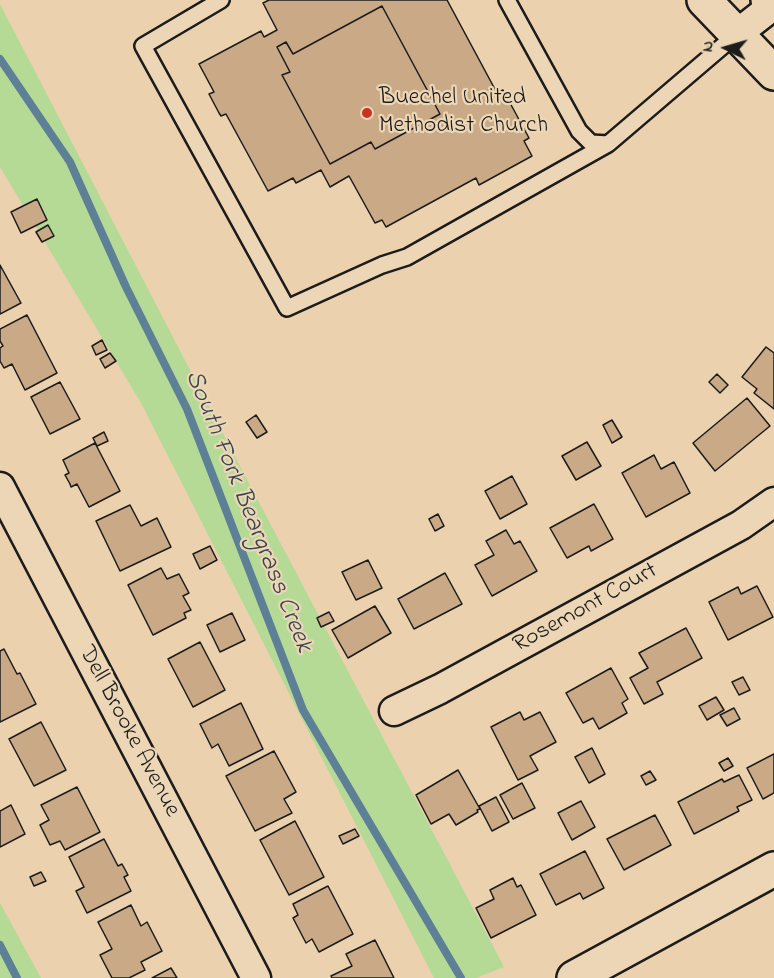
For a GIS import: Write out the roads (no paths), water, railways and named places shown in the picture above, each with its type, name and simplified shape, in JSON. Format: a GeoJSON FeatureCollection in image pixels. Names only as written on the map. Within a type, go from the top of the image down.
{"type":"FeatureCollection","features":[{"type":"Feature","properties":{"kind":"street"},"geometry":{"type":"LineString","coordinates":[[704,0],[774,73]]}},
{"type":"Feature","properties":{"kind":"street"},"geometry":{"type":"LineString","coordinates":[[738,33],[772,4]]}},
{"type":"Feature","properties":{"kind":"street","name":"Dell Brooke Avenue"},"geometry":{"type":"LineString","coordinates":[[0,487],[256,978]]}},
{"type":"Feature","properties":{"kind":"street","name":"Rosemont Court"},"geometry":{"type":"LineString","coordinates":[[394,711],[440,689],[741,525],[774,502]]}},
{"type":"Feature","properties":{"kind":"street"},"geometry":{"type":"LineString","coordinates":[[574,978],[774,869]]}},
{"type":"Feature","properties":{"kind":"lane"},"geometry":{"type":"LineString","coordinates":[[220,0],[143,46],[287,308],[382,265],[407,258],[608,144],[738,33]]}},
{"type":"Feature","properties":{"kind":"lane"},"geometry":{"type":"LineString","coordinates":[[507,0],[579,131],[591,143],[608,144]]}},
{"type":"Feature","properties":{"kind":"waterway","name":"South Fork Beargrass Creek"},"geometry":{"type":"LineString","coordinates":[[0,59],[70,162],[126,287],[187,409],[303,710],[461,978]]}},
{"type":"Feature","properties":{"kind":"waterway"},"geometry":{"type":"LineString","coordinates":[[0,945],[17,978]]}},
{"type":"Feature","properties":{"kind":"place","name":"Buechel United Methodist Church"},"geometry":{"type":"Point","coordinates":[367,113]}}]}
